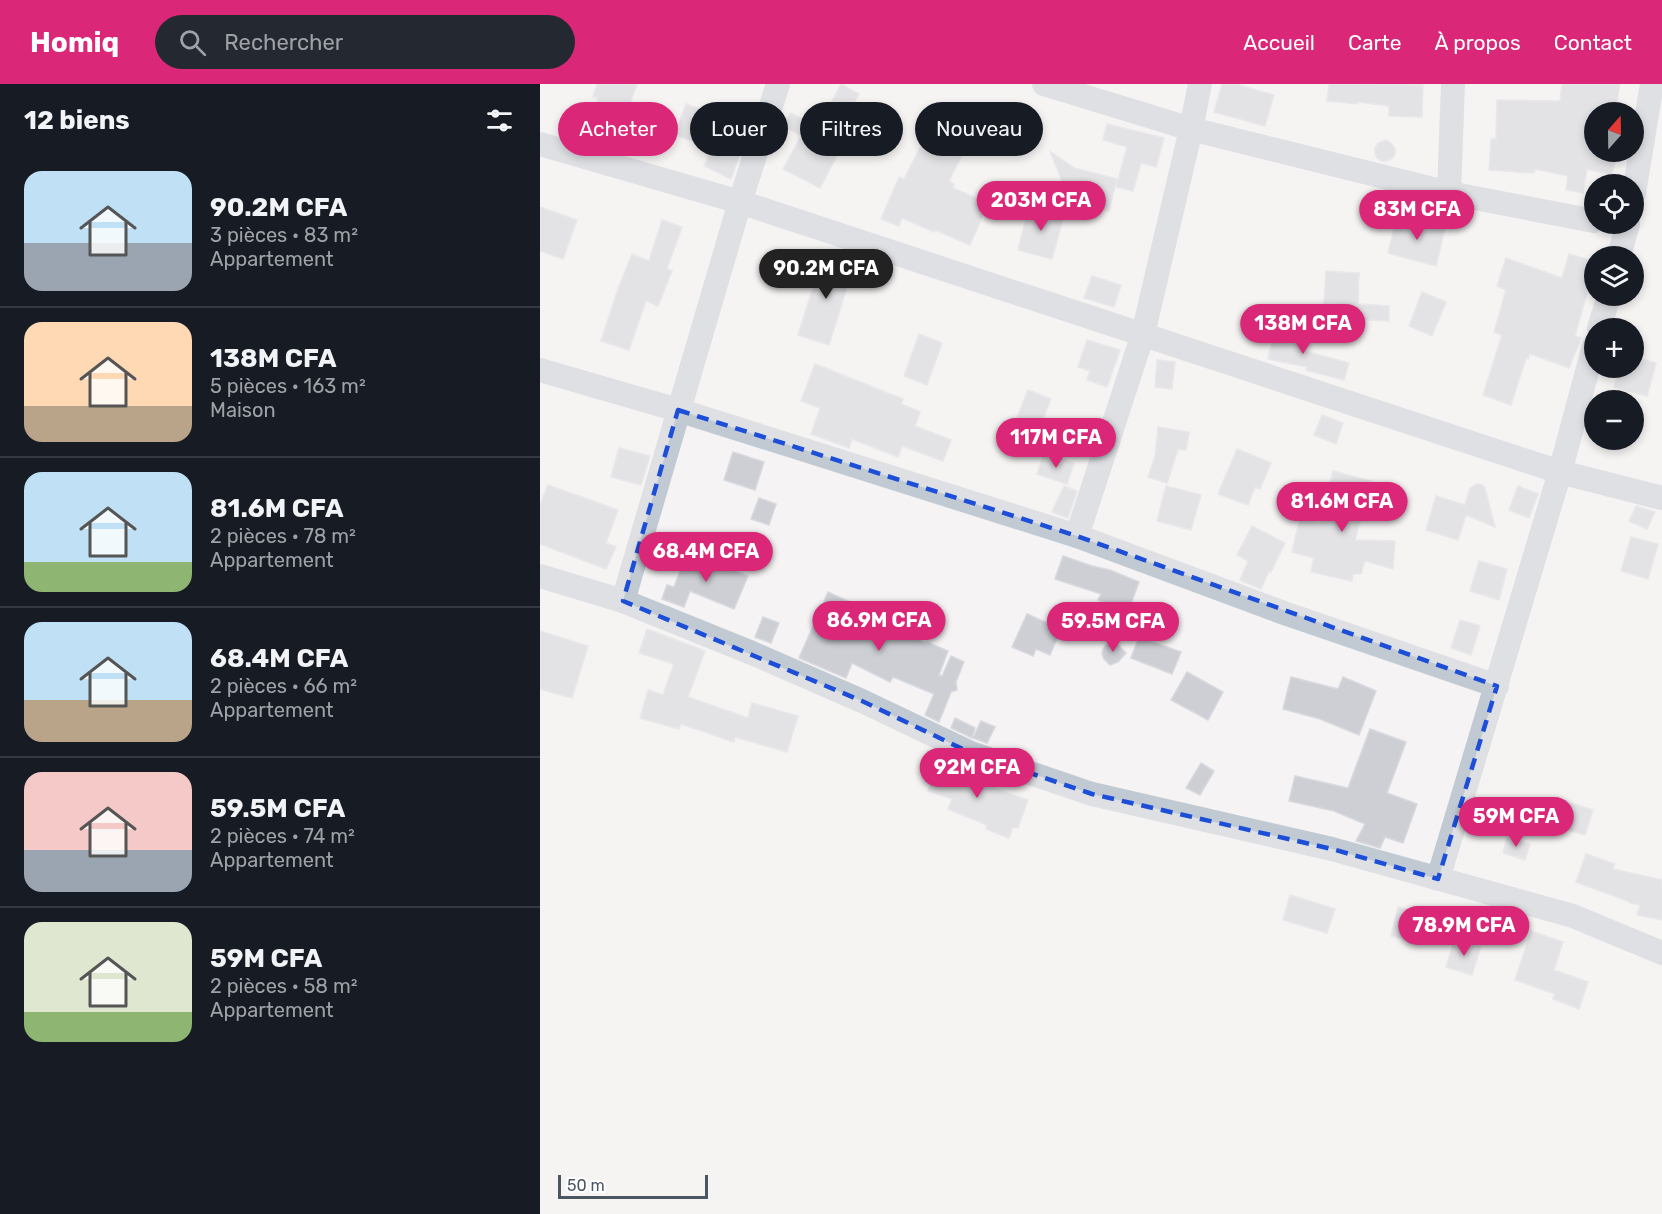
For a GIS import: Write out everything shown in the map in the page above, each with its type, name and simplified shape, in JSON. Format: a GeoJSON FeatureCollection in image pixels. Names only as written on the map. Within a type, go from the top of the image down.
{"type":"FeatureCollection","features":[{"type":"Feature","properties":{"kind":"street"},"geometry":{"type":"LineString","coordinates":[[623,601],[740,202],[778,84]]}},
{"type":"Feature","properties":{"kind":"street"},"geometry":{"type":"LineString","coordinates":[[1044,84],[1191,129],[1449,193],[1584,219]]}},
{"type":"Feature","properties":{"kind":"street"},"geometry":{"type":"LineString","coordinates":[[1077,536],[1143,334],[1200,84]]}},
{"type":"Feature","properties":{"kind":"street"},"geometry":{"type":"LineString","coordinates":[[1449,193],[1453,84]]}},
{"type":"Feature","properties":{"kind":"street"},"geometry":{"type":"LineString","coordinates":[[1637,174],[1652,84]]}},
{"type":"Feature","properties":{"kind":"street"},"geometry":{"type":"LineString","coordinates":[[540,144],[740,202],[1560,472],[1662,498]]}},
{"type":"Feature","properties":{"kind":"street"},"geometry":{"type":"LineString","coordinates":[[540,370],[678,410],[1077,536],[1284,613],[1497,686]]}},
{"type":"Feature","properties":{"kind":"street"},"geometry":{"type":"LineString","coordinates":[[1438,879],[1560,472],[1585,378]]}},
{"type":"Feature","properties":{"kind":"street"},"geometry":{"type":"LineString","coordinates":[[540,576],[623,601],[862,700],[982,757],[1092,794],[1332,849],[1573,916],[1662,953]]}},
{"type":"Feature","properties":{"kind":"highlighted area"},"geometry":{"type":"Polygon","coordinates":[[[678,410],[1077,536],[1497,686],[1438,879],[1332,849],[1092,794],[971,753],[862,701],[623,601],[678,410]]]}},
{"type":"Feature","properties":{"kind":"building"},"geometry":{"type":"Polygon","coordinates":[[[597,84],[637,84],[631,102],[597,102],[598,98],[593,97],[597,84]]]}},
{"type":"Feature","properties":{"kind":"building"},"geometry":{"type":"Polygon","coordinates":[[[841,84],[859,94],[855,102],[832,102],[841,84]]]}},
{"type":"Feature","properties":{"kind":"building"},"geometry":{"type":"Polygon","coordinates":[[[1222,84],[1236,84],[1274,95],[1265,126],[1214,112],[1222,84]]]}},
{"type":"Feature","properties":{"kind":"building"},"geometry":{"type":"Polygon","coordinates":[[[1329,84],[1423,85],[1422,117],[1389,116],[1389,106],[1327,101],[1329,84]]]}},
{"type":"Feature","properties":{"kind":"building"},"geometry":{"type":"Polygon","coordinates":[[[1562,84],[1620,84],[1617,102],[1584,102],[1584,162],[1615,162],[1612,174],[1587,169],[1586,174],[1584,174],[1583,193],[1566,190],[1568,176],[1535,169],[1534,173],[1489,170],[1491,139],[1496,139],[1497,100],[1560,101],[1562,84]]]}},
{"type":"Feature","properties":{"kind":"building"},"geometry":{"type":"Polygon","coordinates":[[[686,104],[690,105],[690,140],[678,136],[678,127],[686,104]]]}},
{"type":"Feature","properties":{"kind":"building"},"geometry":{"type":"Polygon","coordinates":[[[791,113],[800,118],[800,135],[788,129],[788,118],[791,113]]]}},
{"type":"Feature","properties":{"kind":"building"},"geometry":{"type":"Polygon","coordinates":[[[1107,124],[1164,138],[1156,167],[1141,163],[1133,191],[1116,187],[1127,147],[1103,140],[1107,124]]]}},
{"type":"Feature","properties":{"kind":"building"},"geometry":{"type":"Polygon","coordinates":[[[800,138],[800,156],[837,156],[820,188],[783,169],[800,138]]]}},
{"type":"Feature","properties":{"kind":"building"},"geometry":{"type":"Polygon","coordinates":[[[1386,140],[1392,144],[1395,154],[1392,159],[1381,161],[1377,158],[1375,148],[1378,143],[1386,140]]]}},
{"type":"Feature","properties":{"kind":"building"},"geometry":{"type":"Polygon","coordinates":[[[1050,151],[1074,168],[1117,179],[1109,211],[1070,201],[1050,151]]]}},
{"type":"Feature","properties":{"kind":"building"},"geometry":{"type":"Polygon","coordinates":[[[709,156],[739,156],[731,179],[704,166],[709,156]]]}},
{"type":"Feature","properties":{"kind":"building"},"geometry":{"type":"Polygon","coordinates":[[[916,156],[962,156],[949,181],[954,184],[953,188],[988,203],[970,245],[902,218],[899,226],[881,219],[899,177],[904,179],[916,156]]]}},
{"type":"Feature","properties":{"kind":"building"},"geometry":{"type":"Polygon","coordinates":[[[1029,206],[1064,215],[1052,259],[1018,250],[1029,206]]]}},
{"type":"Feature","properties":{"kind":"building"},"geometry":{"type":"Polygon","coordinates":[[[540,207],[577,220],[563,259],[540,251],[540,207]]]}},
{"type":"Feature","properties":{"kind":"building"},"geometry":{"type":"Polygon","coordinates":[[[1397,216],[1445,228],[1436,266],[1388,253],[1397,216]]]}},
{"type":"Feature","properties":{"kind":"building"},"geometry":{"type":"Polygon","coordinates":[[[662,220],[682,227],[667,269],[672,271],[658,306],[646,301],[629,350],[601,341],[632,254],[649,261],[662,220]]]}},
{"type":"Feature","properties":{"kind":"building"},"geometry":{"type":"Polygon","coordinates":[[[1569,254],[1584,258],[1584,304],[1575,336],[1581,338],[1569,368],[1530,354],[1528,359],[1526,358],[1511,405],[1483,395],[1502,335],[1494,332],[1506,290],[1497,286],[1506,258],[1562,278],[1569,254]]]}},
{"type":"Feature","properties":{"kind":"building"},"geometry":{"type":"Polygon","coordinates":[[[823,256],[854,265],[829,345],[798,335],[823,256]]]}},
{"type":"Feature","properties":{"kind":"building"},"geometry":{"type":"Polygon","coordinates":[[[1326,271],[1359,273],[1358,304],[1389,306],[1389,321],[1350,319],[1351,305],[1324,304],[1326,271]]]}},
{"type":"Feature","properties":{"kind":"building"},"geometry":{"type":"Polygon","coordinates":[[[1092,276],[1121,285],[1114,307],[1084,298],[1092,276]]]}},
{"type":"Feature","properties":{"kind":"building"},"geometry":{"type":"Polygon","coordinates":[[[1422,292],[1446,302],[1432,336],[1409,326],[1422,292]]]}},
{"type":"Feature","properties":{"kind":"building"},"geometry":{"type":"Polygon","coordinates":[[[1275,326],[1302,332],[1298,349],[1349,363],[1344,380],[1306,370],[1307,367],[1268,359],[1275,326]]]}},
{"type":"Feature","properties":{"kind":"building"},"geometry":{"type":"Polygon","coordinates":[[[919,334],[942,343],[927,385],[904,376],[919,334]]]}},
{"type":"Feature","properties":{"kind":"building"},"geometry":{"type":"Polygon","coordinates":[[[1087,340],[1120,350],[1107,387],[1087,380],[1090,371],[1078,367],[1087,340]]]}},
{"type":"Feature","properties":{"kind":"building"},"geometry":{"type":"Polygon","coordinates":[[[1157,360],[1175,362],[1172,389],[1155,387],[1157,360]]]}},
{"type":"Feature","properties":{"kind":"building"},"geometry":{"type":"Polygon","coordinates":[[[1644,360],[1656,363],[1647,396],[1644,395],[1644,390],[1625,390],[1614,387],[1617,378],[1644,378],[1644,360]]]}},
{"type":"Feature","properties":{"kind":"building"},"geometry":{"type":"Polygon","coordinates":[[[815,364],[903,399],[901,404],[920,412],[915,426],[951,440],[943,461],[902,446],[898,457],[852,439],[849,448],[811,434],[820,408],[801,401],[815,364]]]}},
{"type":"Feature","properties":{"kind":"building"},"geometry":{"type":"Polygon","coordinates":[[[1028,390],[1051,399],[1039,429],[1016,420],[1028,390]]]}},
{"type":"Feature","properties":{"kind":"building"},"geometry":{"type":"Polygon","coordinates":[[[1322,415],[1343,423],[1336,444],[1314,435],[1322,415]]]}},
{"type":"Feature","properties":{"kind":"building"},"geometry":{"type":"Polygon","coordinates":[[[1158,427],[1189,432],[1186,450],[1178,449],[1167,483],[1148,477],[1155,456],[1158,427]]]}},
{"type":"Feature","properties":{"kind":"building"},"geometry":{"type":"Polygon","coordinates":[[[619,448],[650,456],[641,485],[611,477],[619,448]]]}},
{"type":"Feature","properties":{"kind":"building"},"geometry":{"type":"Polygon","coordinates":[[[1237,449],[1271,463],[1260,489],[1255,487],[1248,505],[1218,494],[1237,449]]]}},
{"type":"Feature","properties":{"kind":"building"},"geometry":{"type":"Polygon","coordinates":[[[733,452],[764,462],[755,490],[724,480],[733,452]]]}},
{"type":"Feature","properties":{"kind":"building"},"geometry":{"type":"Polygon","coordinates":[[[1044,454],[1074,463],[1067,484],[1037,474],[1044,454]]]}},
{"type":"Feature","properties":{"kind":"building"},"geometry":{"type":"Polygon","coordinates":[[[1333,471],[1371,481],[1355,540],[1395,541],[1393,569],[1365,561],[1361,574],[1353,574],[1352,581],[1311,572],[1314,558],[1292,552],[1300,518],[1320,523],[1333,471]]]}},
{"type":"Feature","properties":{"kind":"building"},"geometry":{"type":"Polygon","coordinates":[[[1477,484],[1485,488],[1495,527],[1466,515],[1458,540],[1426,530],[1436,496],[1465,505],[1470,488],[1477,484]]]}},
{"type":"Feature","properties":{"kind":"building"},"geometry":{"type":"Polygon","coordinates":[[[548,485],[618,510],[606,543],[616,547],[606,569],[540,544],[540,505],[548,485]]]}},
{"type":"Feature","properties":{"kind":"building"},"geometry":{"type":"Polygon","coordinates":[[[1064,486],[1077,491],[1068,518],[1052,512],[1064,486]]]}},
{"type":"Feature","properties":{"kind":"building"},"geometry":{"type":"Polygon","coordinates":[[[1166,486],[1201,495],[1191,530],[1157,521],[1166,486]]]}},
{"type":"Feature","properties":{"kind":"building"},"geometry":{"type":"Polygon","coordinates":[[[1518,486],[1538,494],[1529,518],[1509,510],[1518,486]]]}},
{"type":"Feature","properties":{"kind":"building"},"geometry":{"type":"Polygon","coordinates":[[[759,498],[776,504],[769,525],[751,519],[759,498]]]}},
{"type":"Feature","properties":{"kind":"building"},"geometry":{"type":"Polygon","coordinates":[[[1636,506],[1655,512],[1647,529],[1629,521],[1636,506]]]}},
{"type":"Feature","properties":{"kind":"building"},"geometry":{"type":"Polygon","coordinates":[[[1252,526],[1285,543],[1261,589],[1240,580],[1248,561],[1237,555],[1252,526]]]}},
{"type":"Feature","properties":{"kind":"building"},"geometry":{"type":"Polygon","coordinates":[[[1631,537],[1658,544],[1648,579],[1621,571],[1631,537]]]}},
{"type":"Feature","properties":{"kind":"building"},"geometry":{"type":"Polygon","coordinates":[[[687,552],[748,576],[734,609],[690,591],[684,607],[662,599],[667,585],[674,587],[687,552]]]}},
{"type":"Feature","properties":{"kind":"building"},"geometry":{"type":"Polygon","coordinates":[[[1063,556],[1110,570],[1139,582],[1128,612],[1098,600],[1101,594],[1055,579],[1063,556]]]}},
{"type":"Feature","properties":{"kind":"building"},"geometry":{"type":"Polygon","coordinates":[[[1479,561],[1507,569],[1499,600],[1470,591],[1479,561]]]}},
{"type":"Feature","properties":{"kind":"building"},"geometry":{"type":"Polygon","coordinates":[[[828,592],[865,609],[862,616],[948,651],[939,675],[942,676],[951,656],[964,662],[956,682],[957,690],[951,692],[939,722],[925,715],[934,694],[893,677],[890,682],[852,663],[846,678],[799,658],[828,592]]]}},
{"type":"Feature","properties":{"kind":"building"},"geometry":{"type":"Polygon","coordinates":[[[1027,614],[1061,629],[1050,655],[1036,649],[1033,656],[1012,647],[1027,614]]]}},
{"type":"Feature","properties":{"kind":"building"},"geometry":{"type":"Polygon","coordinates":[[[763,617],[779,623],[771,643],[755,637],[763,617]]]}},
{"type":"Feature","properties":{"kind":"building"},"geometry":{"type":"Polygon","coordinates":[[[1460,620],[1480,626],[1471,655],[1451,648],[1460,620]]]}},
{"type":"Feature","properties":{"kind":"building"},"geometry":{"type":"Polygon","coordinates":[[[647,629],[705,651],[688,697],[748,718],[752,703],[798,716],[787,752],[735,737],[734,742],[681,724],[679,729],[640,718],[648,690],[663,695],[674,664],[639,653],[647,629]]]}},
{"type":"Feature","properties":{"kind":"building"},"geometry":{"type":"Polygon","coordinates":[[[540,631],[588,646],[572,698],[540,689],[540,631]]]}},
{"type":"Feature","properties":{"kind":"building"},"geometry":{"type":"Polygon","coordinates":[[[1139,637],[1181,652],[1172,674],[1131,658],[1139,637]]]}},
{"type":"Feature","properties":{"kind":"building"},"geometry":{"type":"Polygon","coordinates":[[[1117,644],[1126,653],[1118,662],[1110,665],[1102,654],[1106,645],[1117,644]]]}},
{"type":"Feature","properties":{"kind":"building"},"geometry":{"type":"Polygon","coordinates":[[[1187,672],[1223,692],[1208,720],[1171,700],[1187,672]]]}},
{"type":"Feature","properties":{"kind":"building"},"geometry":{"type":"Polygon","coordinates":[[[1291,677],[1338,689],[1343,677],[1376,691],[1359,735],[1320,719],[1283,709],[1291,677]]]}},
{"type":"Feature","properties":{"kind":"building"},"geometry":{"type":"Polygon","coordinates":[[[955,718],[975,728],[972,738],[951,728],[955,718]]]}},
{"type":"Feature","properties":{"kind":"building"},"geometry":{"type":"Polygon","coordinates":[[[981,721],[995,727],[987,743],[973,738],[981,721]]]}},
{"type":"Feature","properties":{"kind":"building"},"geometry":{"type":"Polygon","coordinates":[[[1370,729],[1406,742],[1387,793],[1417,804],[1403,843],[1385,837],[1380,848],[1356,841],[1365,824],[1334,811],[1289,801],[1295,776],[1348,788],[1370,729]]]}},
{"type":"Feature","properties":{"kind":"building"},"geometry":{"type":"Polygon","coordinates":[[[941,755],[962,764],[959,773],[1028,800],[1018,828],[1013,827],[1009,838],[986,829],[987,825],[948,809],[952,799],[928,791],[941,755]]]}},
{"type":"Feature","properties":{"kind":"building"},"geometry":{"type":"Polygon","coordinates":[[[1201,763],[1214,771],[1200,795],[1186,788],[1201,763]]]}},
{"type":"Feature","properties":{"kind":"building"},"geometry":{"type":"Polygon","coordinates":[[[1558,799],[1593,810],[1585,835],[1550,825],[1558,799]]]}},
{"type":"Feature","properties":{"kind":"building"},"geometry":{"type":"Polygon","coordinates":[[[1507,837],[1530,844],[1525,860],[1503,853],[1507,837]]]}},
{"type":"Feature","properties":{"kind":"building"},"geometry":{"type":"Polygon","coordinates":[[[1586,854],[1615,864],[1613,869],[1662,880],[1662,920],[1637,915],[1640,905],[1576,882],[1586,854]]]}},
{"type":"Feature","properties":{"kind":"building"},"geometry":{"type":"Polygon","coordinates":[[[1290,895],[1335,909],[1327,933],[1283,920],[1290,895]]]}},
{"type":"Feature","properties":{"kind":"building"},"geometry":{"type":"Polygon","coordinates":[[[1398,907],[1419,913],[1412,941],[1391,936],[1398,907]]]}},
{"type":"Feature","properties":{"kind":"building"},"geometry":{"type":"Polygon","coordinates":[[[1531,931],[1563,942],[1554,970],[1588,982],[1579,1009],[1553,999],[1555,994],[1515,980],[1531,931]]]}},
{"type":"Feature","properties":{"kind":"building"},"geometry":{"type":"Polygon","coordinates":[[[1455,938],[1481,946],[1472,975],[1446,967],[1455,938]]]}}]}
